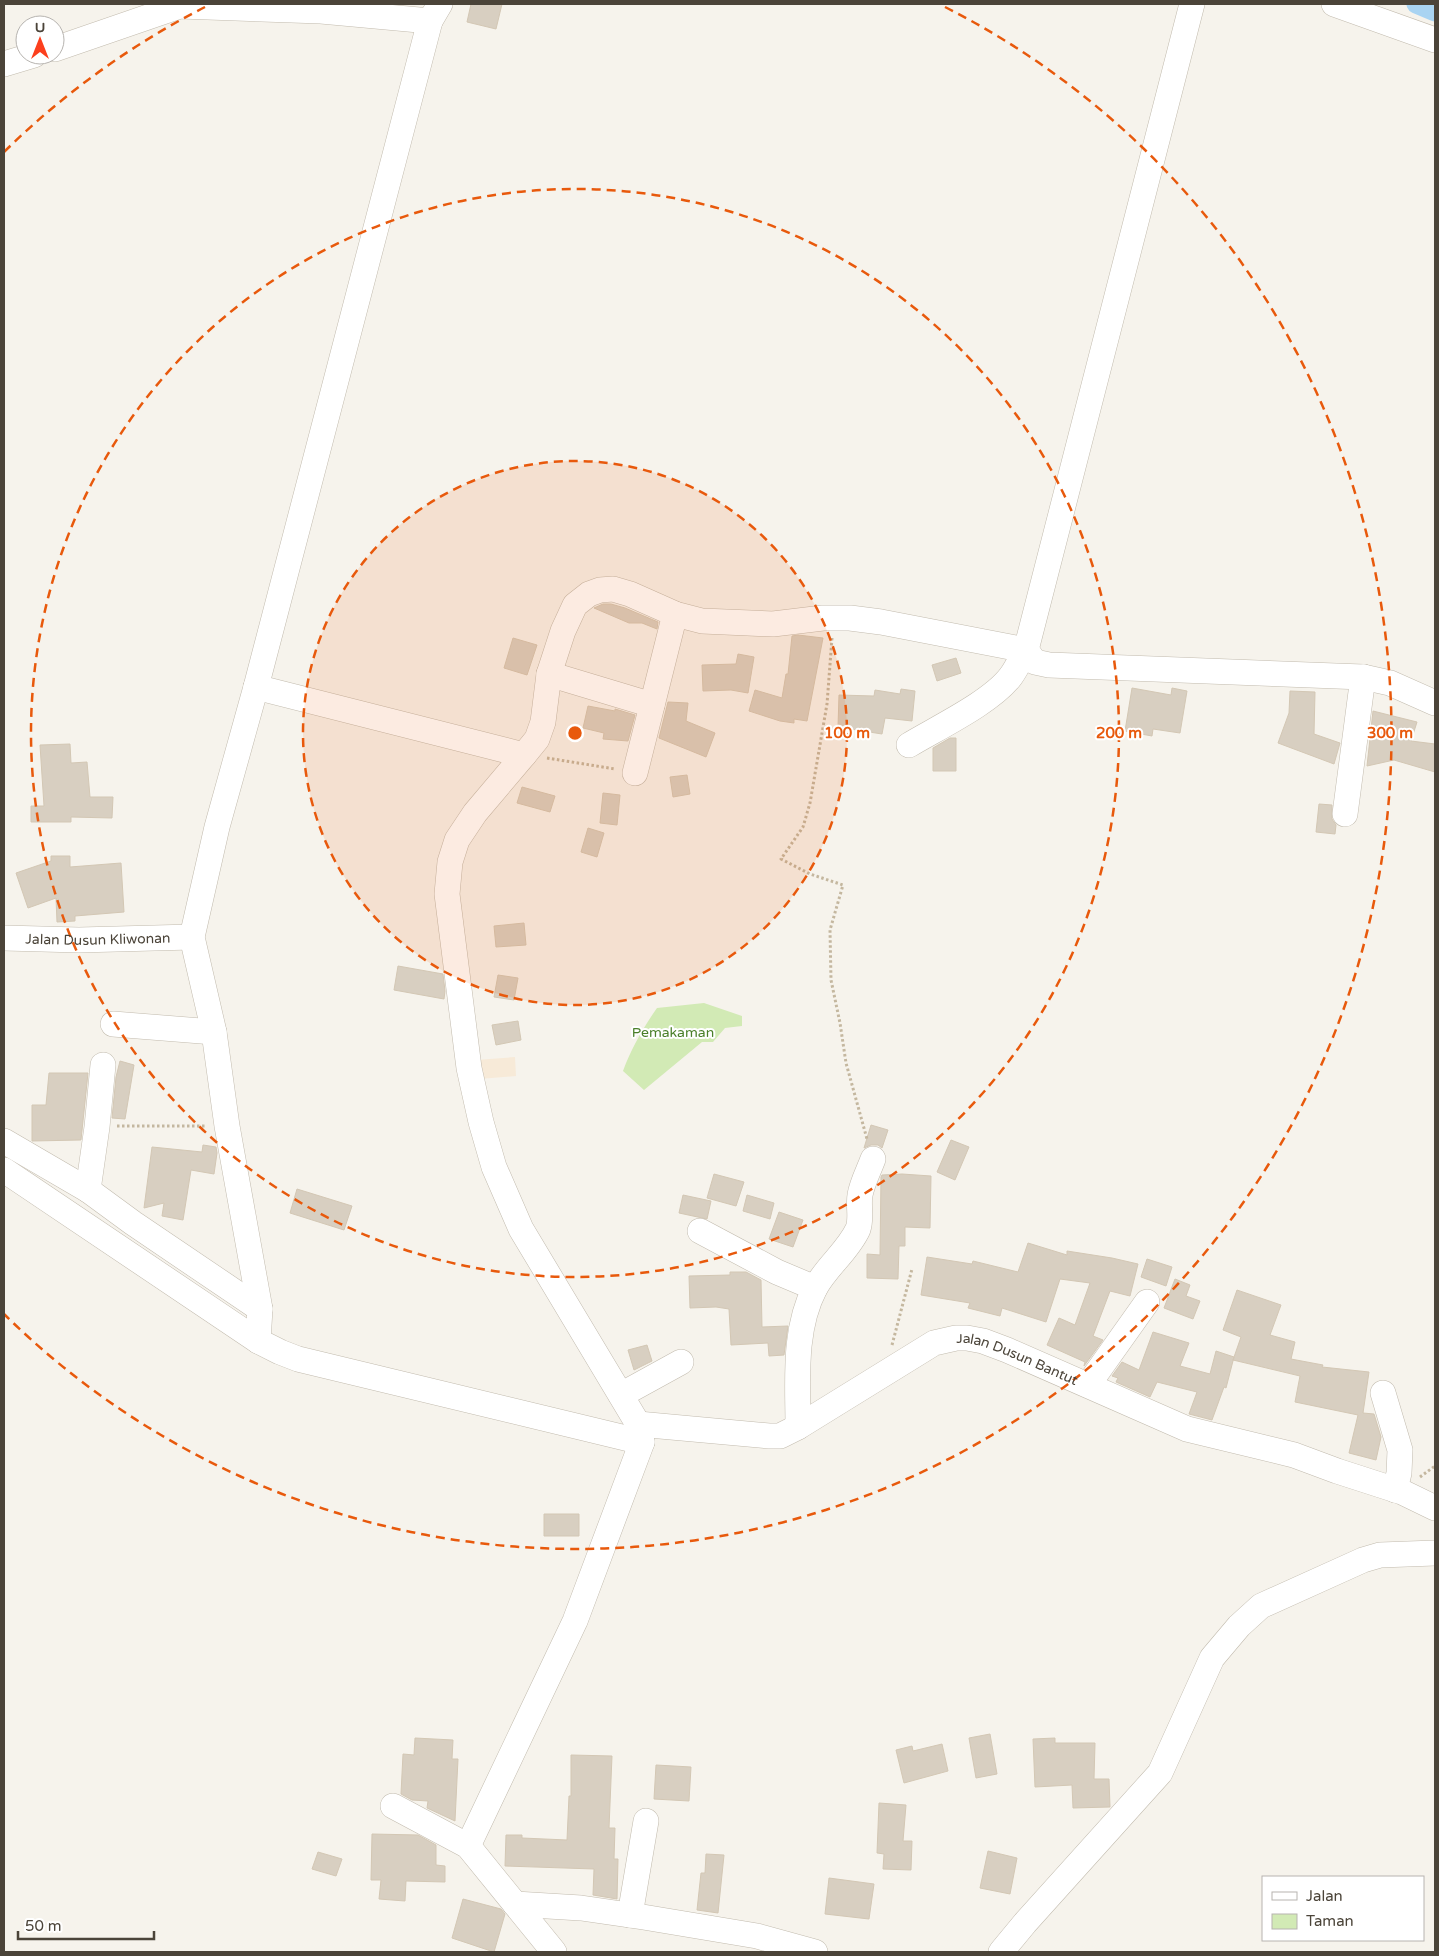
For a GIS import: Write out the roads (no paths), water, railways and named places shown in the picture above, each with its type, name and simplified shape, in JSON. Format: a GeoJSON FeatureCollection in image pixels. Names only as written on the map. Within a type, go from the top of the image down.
{"type":"FeatureCollection","features":[{"type":"Feature","properties":{"kind":"street"},"geometry":{"type":"LineString","coordinates":[[908,746],[985,700],[1000,688],[1011,676],[1026,650],[1192,4]]}},
{"type":"Feature","properties":{"kind":"street"},"geometry":{"type":"LineString","coordinates":[[1334,4],[1435,40]]}},
{"type":"Feature","properties":{"kind":"street"},"geometry":{"type":"LineString","coordinates":[[65,45],[179,5],[321,12],[435,12],[217,827],[192,937],[214,1032],[259,1326]]}},
{"type":"Feature","properties":{"kind":"street"},"geometry":{"type":"LineString","coordinates":[[468,1846],[575,1621],[640,1433],[621,1395],[521,1229],[494,1167],[481,1122],[469,1068],[447,894],[450,862],[457,840],[475,812],[537,739],[543,722],[549,674],[563,631],[575,605],[589,594],[600,590],[613,589],[630,594],[675,614],[702,621],[773,624],[833,618],[881,622],[1026,650],[1035,662],[1050,665],[1363,677],[1390,683],[1435,703]]}},
{"type":"Feature","properties":{"kind":"street"},"geometry":{"type":"LineString","coordinates":[[635,772],[675,614]]}},
{"type":"Feature","properties":{"kind":"street"},"geometry":{"type":"LineString","coordinates":[[549,674],[652,705]]}},
{"type":"Feature","properties":{"kind":"street"},"geometry":{"type":"LineString","coordinates":[[1345,814],[1363,677]]}},
{"type":"Feature","properties":{"kind":"street"},"geometry":{"type":"LineString","coordinates":[[256,687],[524,755]]}},
{"type":"Feature","properties":{"kind":"street","name":"Jalan Dusun Kliwonan"},"geometry":{"type":"LineString","coordinates":[[4,938],[79,940],[192,937]]}},
{"type":"Feature","properties":{"kind":"street"},"geometry":{"type":"LineString","coordinates":[[113,1024],[214,1032]]}},
{"type":"Feature","properties":{"kind":"street"},"geometry":{"type":"LineString","coordinates":[[88,1190],[103,1065]]}},
{"type":"Feature","properties":{"kind":"street"},"geometry":{"type":"LineString","coordinates":[[4,1141],[88,1190],[133,1223],[259,1326]]}},
{"type":"Feature","properties":{"kind":"street"},"geometry":{"type":"LineString","coordinates":[[798,1427],[798,1364],[803,1320],[815,1288],[831,1264],[853,1238],[858,1227],[860,1197],[873,1159]]}},
{"type":"Feature","properties":{"kind":"street"},"geometry":{"type":"LineString","coordinates":[[4,1170],[259,1326]]}},
{"type":"Feature","properties":{"kind":"street"},"geometry":{"type":"LineString","coordinates":[[700,1231],[777,1272],[815,1288]]}},
{"type":"Feature","properties":{"kind":"street"},"geometry":{"type":"LineString","coordinates":[[1088,1385],[1148,1302]]}},
{"type":"Feature","properties":{"kind":"street","name":"Jalan Dusun Bantut"},"geometry":{"type":"LineString","coordinates":[[259,1326],[280,1352],[298,1359],[640,1433],[768,1436],[780,1436],[798,1427],[934,1343],[945,1339],[967,1338],[1007,1350],[1187,1429],[1294,1455],[1399,1491],[1435,1508]]}},
{"type":"Feature","properties":{"kind":"street"},"geometry":{"type":"LineString","coordinates":[[621,1395],[681,1362]]}},
{"type":"Feature","properties":{"kind":"street"},"geometry":{"type":"LineString","coordinates":[[1383,1393],[1400,1450],[1399,1491]]}},
{"type":"Feature","properties":{"kind":"street"},"geometry":{"type":"LineString","coordinates":[[1001,1952],[1160,1773],[1212,1658],[1239,1626],[1261,1606],[1363,1560],[1380,1555],[1435,1553]]}},
{"type":"Feature","properties":{"kind":"street"},"geometry":{"type":"LineString","coordinates":[[394,1806],[468,1846],[554,1952]]}},
{"type":"Feature","properties":{"kind":"street"},"geometry":{"type":"LineString","coordinates":[[630,1915],[646,1821]]}},
{"type":"Feature","properties":{"kind":"street"},"geometry":{"type":"LineString","coordinates":[[515,1904],[580,1908],[630,1915],[756,1936],[802,1951]]}},
{"type":"Feature","properties":{"kind":"waterway"},"geometry":{"type":"LineString","coordinates":[[1416,4],[1435,12]]}},
{"type":"Feature","properties":{"kind":"park label","name":"Pemakaman"},"geometry":{"type":"Point","coordinates":[673,1032]}}]}
